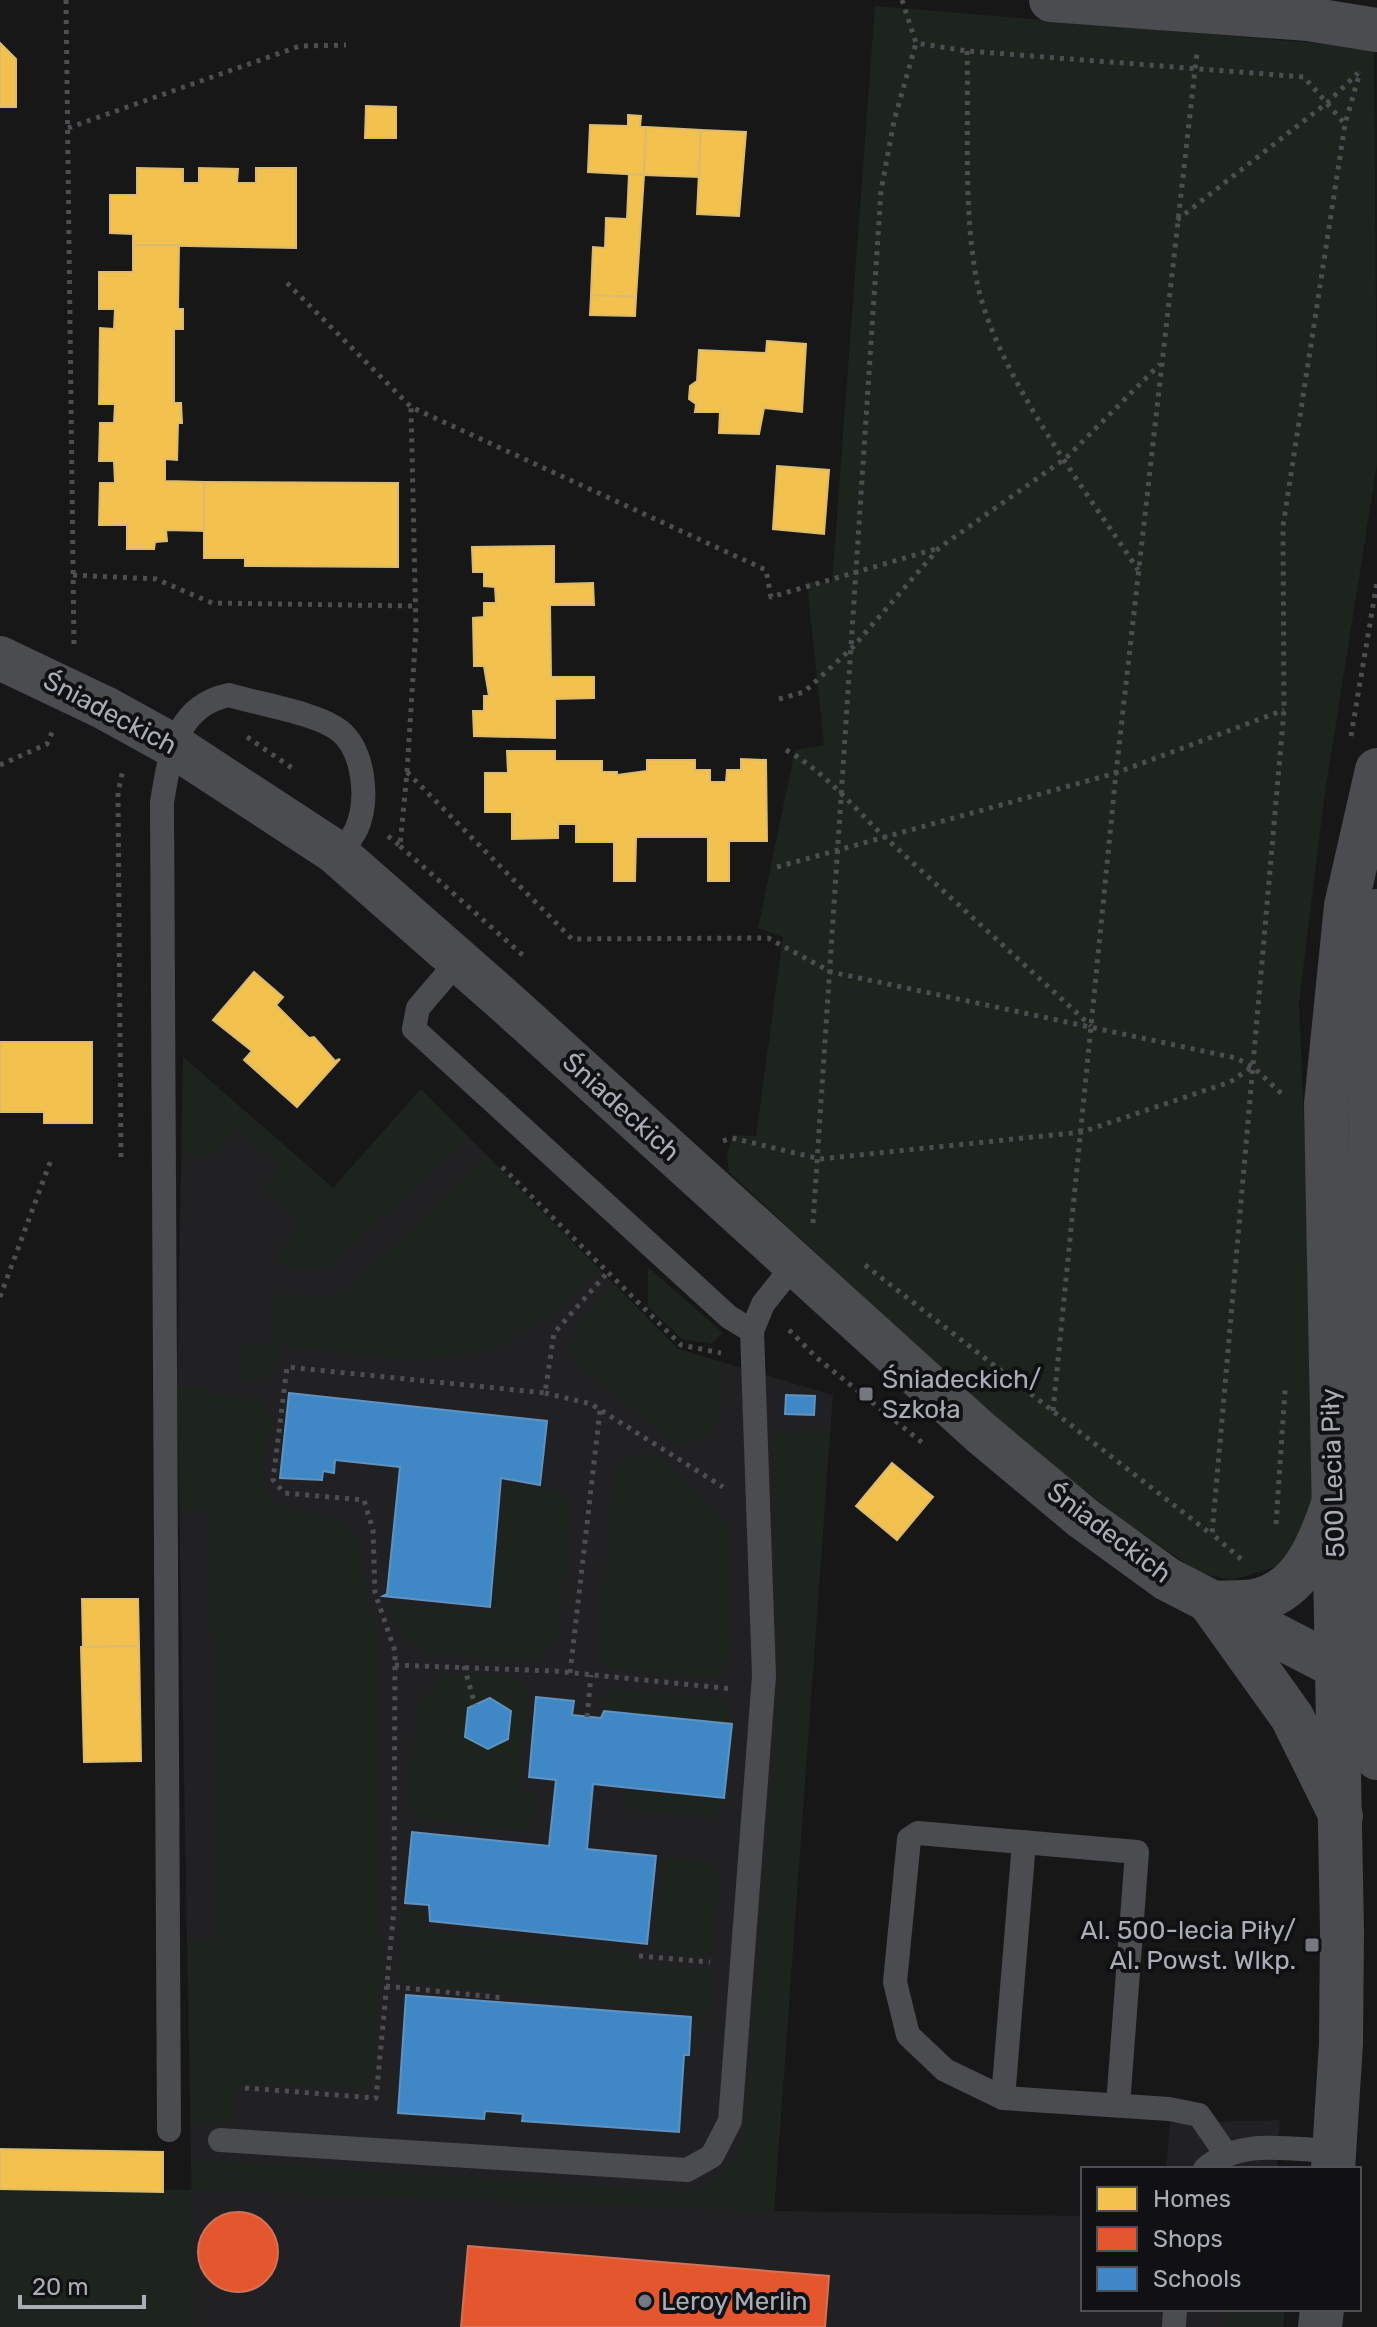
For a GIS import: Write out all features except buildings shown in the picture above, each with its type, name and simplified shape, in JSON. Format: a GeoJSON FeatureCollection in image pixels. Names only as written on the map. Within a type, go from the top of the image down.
{"type":"FeatureCollection","features":[{"type":"Feature","properties":{"kind":"street"},"geometry":{"type":"LineString","coordinates":[[1051,0],[1308,19],[1373,49]]}},
{"type":"Feature","properties":{"kind":"street","name":"Śniadeckich"},"geometry":{"type":"LineString","coordinates":[[0,658],[62,686],[172,745],[338,855],[459,960],[794,1265],[1083,1518],[1167,1579],[1364,1681]]}},
{"type":"Feature","properties":{"kind":"street","name":"500 Lecia Piły"},"geometry":{"type":"LineString","coordinates":[[1376,776],[1377,900]]}},
{"type":"Feature","properties":{"kind":"street","name":"500 Lecia Piły"},"geometry":{"type":"LineString","coordinates":[[1376,776],[1346,906],[1326,1104],[1333,1504],[1377,1758]]}},
{"type":"Feature","properties":{"kind":"street","name":"500 Lecia Piły"},"geometry":{"type":"LineString","coordinates":[[1334,2160],[1341,2043],[1341,1816],[1364,1681],[1370,1106],[1377,911]]}},
{"type":"Feature","properties":{"kind":"street"},"geometry":{"type":"LineString","coordinates":[[1210,1603],[1255,1601],[1288,1585],[1307,1564],[1322,1538],[1333,1504]]}},
{"type":"Feature","properties":{"kind":"street","name":"Śniadeckich"},"geometry":{"type":"LineString","coordinates":[[1210,1603],[1292,1717],[1341,1816]]}},
{"type":"Feature","properties":{"kind":"lane"},"geometry":{"type":"LineString","coordinates":[[169,2130],[162,802],[172,745],[194,711],[229,695],[325,723],[340,731],[349,742],[360,769],[363,790],[357,829],[338,855]]}},
{"type":"Feature","properties":{"kind":"lane"},"geometry":{"type":"LineString","coordinates":[[459,960],[418,1008],[414,1029],[729,1317],[752,1331]]}},
{"type":"Feature","properties":{"kind":"lane"},"geometry":{"type":"LineString","coordinates":[[220,2140],[687,2170],[712,2156],[730,2121],[764,1676],[752,1331],[763,1304],[794,1265]]}},
{"type":"Feature","properties":{"kind":"lane"},"geometry":{"type":"LineString","coordinates":[[1118,2105],[1137,1852],[918,1833],[909,1839],[895,1982],[908,2035],[945,2070],[1003,2098],[1118,2105],[1199,2115],[1226,2154]]}},
{"type":"Feature","properties":{"kind":"lane"},"geometry":{"type":"LineString","coordinates":[[1003,2098],[1024,1842]]}},
{"type":"Feature","properties":{"kind":"lane"},"geometry":{"type":"LineString","coordinates":[[1208,2167],[1241,2147],[1334,2160]]}},
{"type":"Feature","properties":{"kind":"path"},"geometry":{"type":"LineString","coordinates":[[0,765],[47,744],[74,649],[66,0]]}},
{"type":"Feature","properties":{"kind":"path"},"geometry":{"type":"LineString","coordinates":[[813,1224],[820,1159],[881,191],[894,121],[916,43],[902,0]]}},
{"type":"Feature","properties":{"kind":"path"},"geometry":{"type":"LineString","coordinates":[[1053,1411],[1116,773],[1201,11]]}},
{"type":"Feature","properties":{"kind":"path"},"geometry":{"type":"LineString","coordinates":[[916,43],[967,51],[1195,66],[1304,77],[1345,124]]}},
{"type":"Feature","properties":{"kind":"path"},"geometry":{"type":"LineString","coordinates":[[68,128],[300,46],[346,45]]}},
{"type":"Feature","properties":{"kind":"path"},"geometry":{"type":"LineString","coordinates":[[1212,1534],[1284,710],[1283,526],[1345,124],[1360,71],[1373,49]]}},
{"type":"Feature","properties":{"kind":"path"},"geometry":{"type":"LineString","coordinates":[[967,51],[972,234],[976,278],[987,319],[1020,387],[1139,572]]}},
{"type":"Feature","properties":{"kind":"path"},"geometry":{"type":"LineString","coordinates":[[1177,220],[1328,102],[1360,71]]}},
{"type":"Feature","properties":{"kind":"path"},"geometry":{"type":"LineString","coordinates":[[287,283],[411,407],[766,570],[771,597],[857,575],[939,548]]}},
{"type":"Feature","properties":{"kind":"path"},"geometry":{"type":"LineString","coordinates":[[779,699],[804,692],[853,647],[939,548],[1066,458],[1161,363]]}},
{"type":"Feature","properties":{"kind":"path"},"geometry":{"type":"LineString","coordinates":[[400,846],[415,606],[411,407]]}},
{"type":"Feature","properties":{"kind":"path"},"geometry":{"type":"LineString","coordinates":[[73,575],[156,579],[212,603],[415,606]]}},
{"type":"Feature","properties":{"kind":"path"},"geometry":{"type":"LineString","coordinates":[[202,706],[308,778]]}},
{"type":"Feature","properties":{"kind":"path"},"geometry":{"type":"LineString","coordinates":[[777,867],[839,847],[1116,773],[1284,710]]}},
{"type":"Feature","properties":{"kind":"path"},"geometry":{"type":"LineString","coordinates":[[786,750],[809,763],[843,793],[883,835],[1091,1026]]}},
{"type":"Feature","properties":{"kind":"path"},"geometry":{"type":"LineString","coordinates":[[121,1157],[118,793],[123,769]]}},
{"type":"Feature","properties":{"kind":"path"},"geometry":{"type":"LineString","coordinates":[[407,772],[572,939],[768,938],[831,972],[1236,1058],[1253,1067],[1292,1103],[1326,1104]]}},
{"type":"Feature","properties":{"kind":"path"},"geometry":{"type":"LineString","coordinates":[[360,814],[530,961]]}},
{"type":"Feature","properties":{"kind":"path"},"geometry":{"type":"LineString","coordinates":[[728,1153],[718,1143],[732,1138],[820,1159],[1082,1132],[1230,1082],[1253,1067]]}},
{"type":"Feature","properties":{"kind":"path"},"geometry":{"type":"LineString","coordinates":[[0,1297],[52,1157]]}},
{"type":"Feature","properties":{"kind":"path"},"geometry":{"type":"LineString","coordinates":[[502,1167],[681,1345],[754,1359]]}},
{"type":"Feature","properties":{"kind":"path"},"geometry":{"type":"LineString","coordinates":[[801,1214],[825,1233]]}},
{"type":"Feature","properties":{"kind":"path"},"geometry":{"type":"LineString","coordinates":[[861,1262],[1212,1534],[1245,1563]]}},
{"type":"Feature","properties":{"kind":"path"},"geometry":{"type":"LineString","coordinates":[[545,1393],[554,1333],[608,1272]]}},
{"type":"Feature","properties":{"kind":"path"},"geometry":{"type":"LineString","coordinates":[[245,2088],[376,2098],[394,1909],[395,1651],[375,1593],[373,1530],[364,1500],[284,1493],[273,1480],[287,1367],[545,1393],[600,1410],[735,1494]]}},
{"type":"Feature","properties":{"kind":"path"},"geometry":{"type":"LineString","coordinates":[[570,1673],[600,1410]]}},
{"type":"Feature","properties":{"kind":"path"},"geometry":{"type":"LineString","coordinates":[[395,1665],[570,1673],[738,1690]]}},
{"type":"Feature","properties":{"kind":"path"},"geometry":{"type":"LineString","coordinates":[[464,1666],[475,1705]]}},
{"type":"Feature","properties":{"kind":"path"},"geometry":{"type":"LineString","coordinates":[[587,1717],[591,1675]]}},
{"type":"Feature","properties":{"kind":"path"},"geometry":{"type":"LineString","coordinates":[[639,1956],[719,1963]]}},
{"type":"Feature","properties":{"kind":"path"},"geometry":{"type":"LineString","coordinates":[[386,1986],[505,1998]]}},
{"type":"Feature","properties":{"kind":"shaded area"},"geometry":{"type":"Polygon","coordinates":[[[875,6],[1374,48],[1377,464],[1324,799],[1299,1003],[1319,1490],[1314,1519],[1278,1566],[1232,1580],[1200,1573],[1127,1523],[1000,1424],[729,1172],[727,1155],[733,1135],[756,1136],[783,937],[758,928],[795,750],[824,745],[807,582],[832,583],[875,6]]]}},
{"type":"Feature","properties":{"kind":"shaded area"},"geometry":{"type":"Polygon","coordinates":[[[183,1057],[333,1188],[421,1089],[678,1349],[833,1395],[774,2211],[1081,2216],[1081,2311],[1282,2311],[1280,2327],[194,2327],[177,1386],[183,1057]]]}},
{"type":"Feature","properties":{"kind":"shaded area"},"geometry":{"type":"Polygon","coordinates":[[[183,1057],[333,1188],[421,1089],[469,1138],[326,1269],[287,1266],[273,1260],[303,1222],[262,1191],[281,1165],[235,1129],[215,1155],[183,1154],[183,1057]]]}},
{"type":"Feature","properties":{"kind":"shaded area"},"geometry":{"type":"Polygon","coordinates":[[[487,1156],[600,1270],[556,1312],[495,1350],[417,1361],[279,1346],[273,1377],[240,1380],[241,1345],[271,1345],[272,1294],[331,1297],[354,1285],[487,1156]]]}},
{"type":"Feature","properties":{"kind":"shaded area"},"geometry":{"type":"Polygon","coordinates":[[[648,1267],[723,1333],[711,1344],[682,1339],[648,1307],[648,1267]]]}},
{"type":"Feature","properties":{"kind":"shaded area"},"geometry":{"type":"Polygon","coordinates":[[[614,1284],[678,1349],[721,1362],[720,1417],[707,1436],[677,1445],[573,1361],[573,1338],[577,1328],[614,1284]]]}},
{"type":"Feature","properties":{"kind":"shaded area"},"geometry":{"type":"Polygon","coordinates":[[[177,1386],[208,1387],[213,1394],[264,1401],[269,1423],[264,1470],[266,1491],[272,1501],[282,1507],[331,1517],[351,1530],[359,1547],[368,1601],[379,1637],[379,1940],[385,1941],[371,2083],[368,2090],[237,2082],[234,2122],[191,2122],[188,1942],[217,1940],[218,1637],[211,1637],[210,1512],[180,1511],[177,1386]]]}},
{"type":"Feature","properties":{"kind":"shaded area"},"geometry":{"type":"Polygon","coordinates":[[[830,1430],[774,2211],[193,2190],[194,2327],[0,2327],[0,2188],[192,2190],[192,2159],[681,2191],[705,2185],[721,2175],[745,2139],[780,1684],[772,1433],[830,1430]]]}},
{"type":"Feature","properties":{"kind":"shaded area"},"geometry":{"type":"Polygon","coordinates":[[[651,1454],[670,1465],[730,1526],[732,1651],[721,1673],[713,1678],[620,1671],[602,1662],[598,1652],[614,1472],[632,1456],[651,1454]]]}},
{"type":"Feature","properties":{"kind":"shaded area"},"geometry":{"type":"Polygon","coordinates":[[[506,1483],[559,1491],[571,1508],[558,1636],[533,1661],[430,1655],[405,1639],[387,1604],[491,1613],[506,1483]]]}},
{"type":"Feature","properties":{"kind":"shaded area"},"geometry":{"type":"Polygon","coordinates":[[[471,1673],[514,1678],[525,1687],[528,1695],[520,1792],[535,1794],[530,1831],[421,1820],[411,1811],[409,1782],[419,1703],[444,1675],[471,1673]]]}},
{"type":"Feature","properties":{"kind":"shaded area"},"geometry":{"type":"Polygon","coordinates":[[[610,1688],[719,1698],[728,1705],[732,1724],[604,1711],[605,1695],[610,1688]]]}},
{"type":"Feature","properties":{"kind":"shaded area"},"geometry":{"type":"Polygon","coordinates":[[[627,1791],[724,1800],[713,1818],[626,1809],[627,1791]]]}},
{"type":"Feature","properties":{"kind":"shaded area"},"geometry":{"type":"Polygon","coordinates":[[[663,1857],[704,1861],[719,1872],[713,1953],[706,1956],[654,1952],[663,1857]]]}},
{"type":"Feature","properties":{"kind":"shaded area"},"geometry":{"type":"Polygon","coordinates":[[[401,1908],[426,1911],[425,1931],[633,1953],[633,1962],[710,1970],[706,2034],[695,2034],[696,2014],[404,1983],[397,1976],[401,1908]]]}},
{"type":"Feature","properties":{"kind":"shaded area"},"geometry":{"type":"Polygon","coordinates":[[[1280,2120],[1277,2167],[1166,2167],[1170,2123],[1280,2120]]]}},
{"type":"Feature","properties":{"kind":"shaded area"},"geometry":{"type":"Polygon","coordinates":[[[1229,2311],[1285,2311],[1283,2327],[1227,2327],[1229,2311]]]}},
{"type":"Feature","properties":{"kind":"place","name":"Śniadeckich/ Szkoła"},"geometry":{"type":"Point","coordinates":[866,1394]}},
{"type":"Feature","properties":{"kind":"place","name":"Al. 500-lecia Piły/ Al. Powst. Wlkp."},"geometry":{"type":"Point","coordinates":[1312,1945]}},
{"type":"Feature","properties":{"kind":"place","name":"Leroy Merlin"},"geometry":{"type":"Point","coordinates":[645,2301]}}]}
